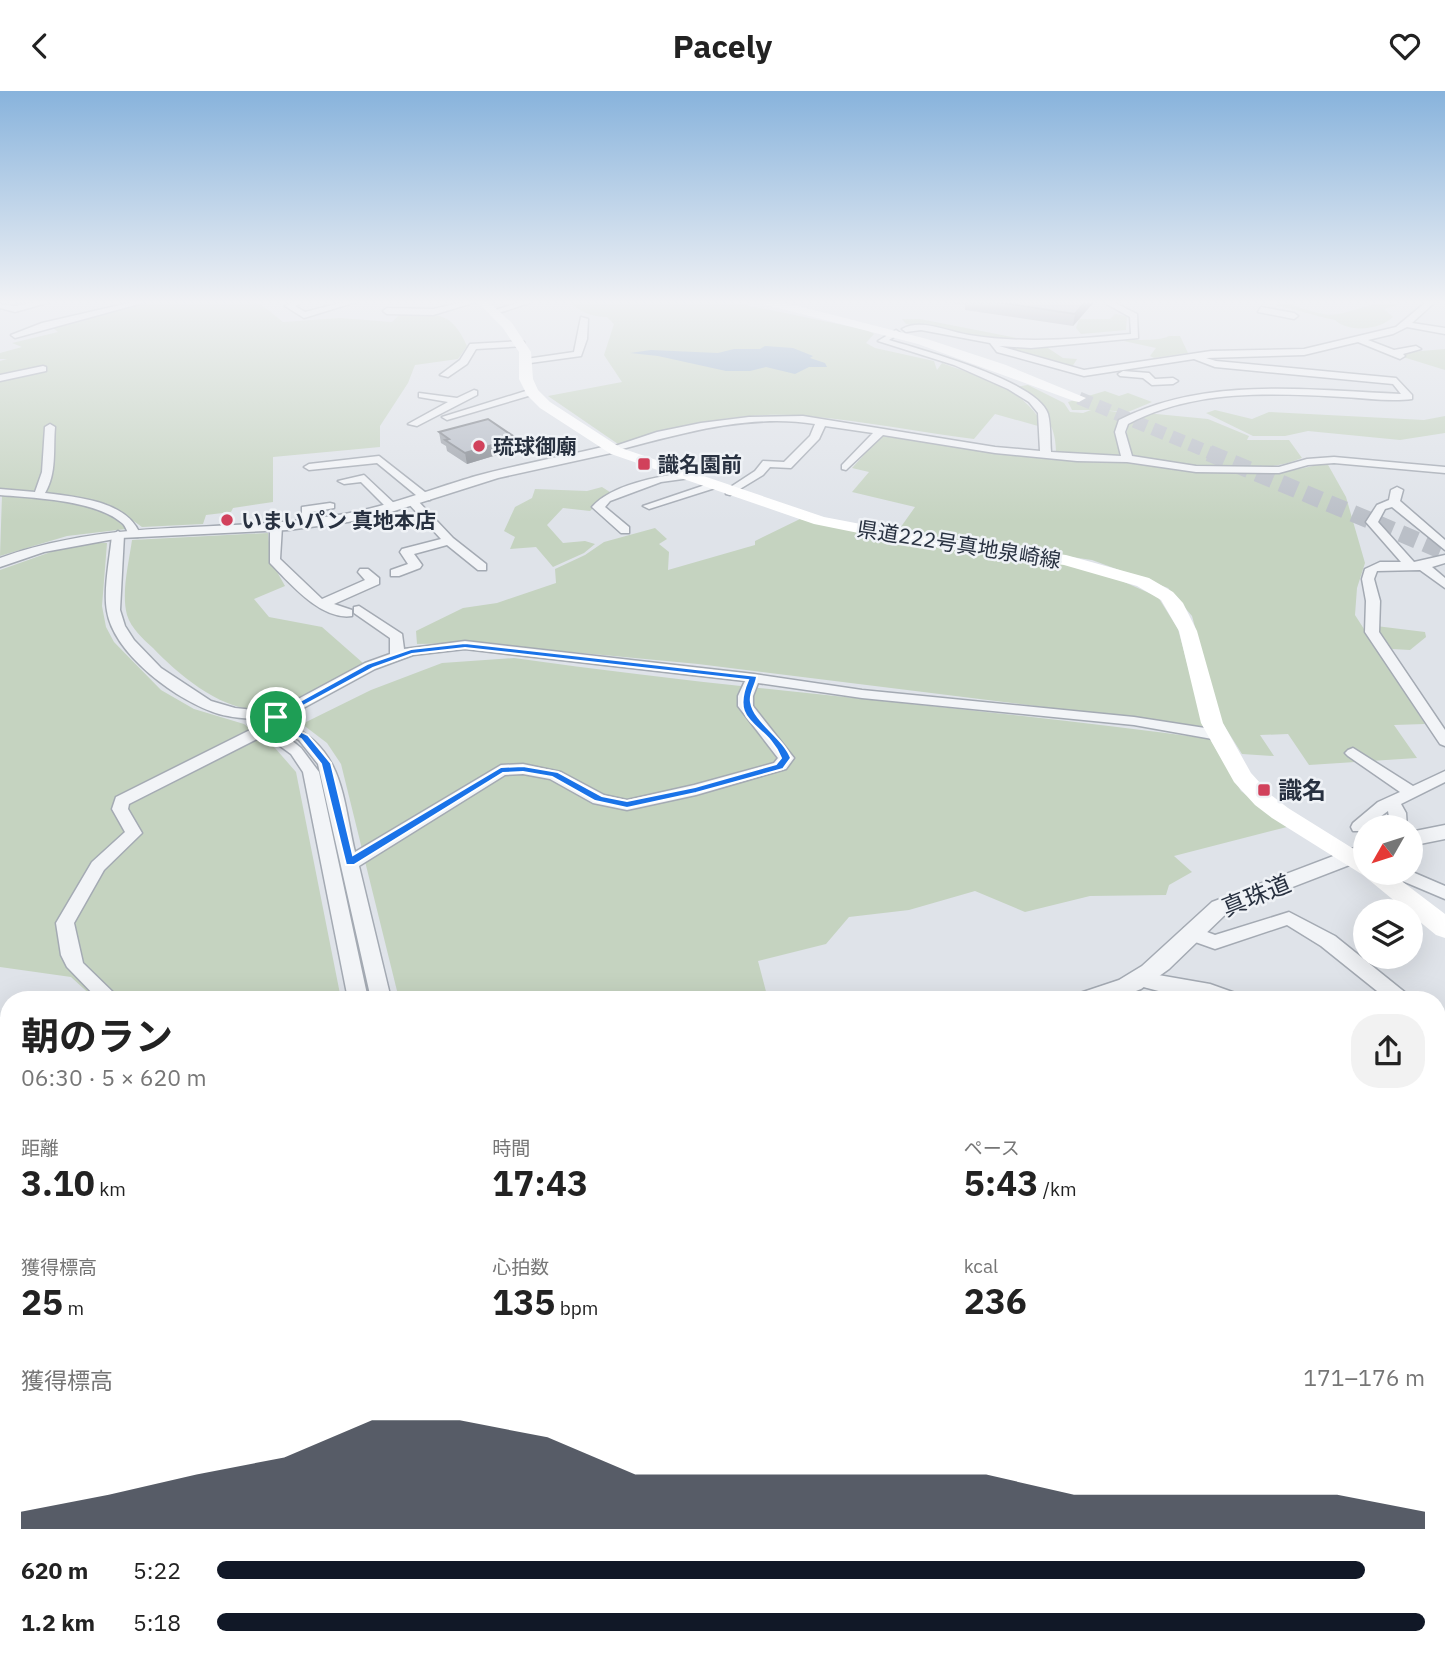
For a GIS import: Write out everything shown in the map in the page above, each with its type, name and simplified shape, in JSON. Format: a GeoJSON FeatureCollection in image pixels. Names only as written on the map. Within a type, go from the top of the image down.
{"type":"FeatureCollection","features":[{"type":"Feature","properties":{"kind":"main road"},"geometry":{"type":"LineString","coordinates":[[526,375],[532,392]]}},
{"type":"Feature","properties":{"kind":"main road"},"geometry":{"type":"LineString","coordinates":[[1041,375],[1086,395]]}},
{"type":"Feature","properties":{"kind":"main road","name":"県道222号真地泉崎線"},"geometry":{"type":"LineString","coordinates":[[532,392],[545,405],[611,449],[730,492],[848,527],[928,541],[1054,557],[1151,586],[1174,603],[1188,631],[1218,735],[1242,777],[1263,800],[1353,853]]}},
{"type":"Feature","properties":{"kind":"main road"},"geometry":{"type":"LineString","coordinates":[[1391,885],[1445,929]]}},
{"type":"Feature","properties":{"kind":"street"},"geometry":{"type":"LineString","coordinates":[[985,375],[1012,387],[1032,400],[1043,413],[1046,455]]}},
{"type":"Feature","properties":{"kind":"street"},"geometry":{"type":"LineString","coordinates":[[1146,375],[1152,381],[1173,381]]}},
{"type":"Feature","properties":{"kind":"street"},"geometry":{"type":"LineString","coordinates":[[1127,459],[1120,432],[1123,422],[1152,405],[1242,393],[1409,397],[1396,381],[1336,375]]}},
{"type":"Feature","properties":{"kind":"street"},"geometry":{"type":"LineString","coordinates":[[447,417],[532,392]]}},
{"type":"Feature","properties":{"kind":"street"},"geometry":{"type":"LineString","coordinates":[[412,424],[474,393]]}},
{"type":"Feature","properties":{"kind":"street"},"geometry":{"type":"LineString","coordinates":[[422,395],[458,402],[470,411]]}},
{"type":"Feature","properties":{"kind":"street"},"geometry":{"type":"LineString","coordinates":[[0,563],[59,544],[126,535],[306,523],[393,509],[498,475],[611,449],[661,434],[724,422],[787,419],[1046,455],[1127,459],[1196,469],[1279,470],[1307,462],[1334,460],[1445,470]]}},
{"type":"Feature","properties":{"kind":"street"},"geometry":{"type":"LineString","coordinates":[[730,492],[759,473],[767,463],[787,466],[816,437],[821,423]]}},
{"type":"Feature","properties":{"kind":"street"},"geometry":{"type":"LineString","coordinates":[[38,496],[47,484],[50,427]]}},
{"type":"Feature","properties":{"kind":"street"},"geometry":{"type":"LineString","coordinates":[[846,467],[879,433]]}},
{"type":"Feature","properties":{"kind":"street"},"geometry":{"type":"LineString","coordinates":[[309,467],[379,459],[419,500],[449,541],[482,567]]}},
{"type":"Feature","properties":{"kind":"street"},"geometry":{"type":"LineString","coordinates":[[625,530],[598,507],[606,499],[659,479],[679,479],[686,475]]}},
{"type":"Feature","properties":{"kind":"street"},"geometry":{"type":"LineString","coordinates":[[344,481],[364,478],[393,509]]}},
{"type":"Feature","properties":{"kind":"street"},"geometry":{"type":"LineString","coordinates":[[649,506],[711,486]]}},
{"type":"Feature","properties":{"kind":"street"},"geometry":{"type":"LineString","coordinates":[[0,492],[94,505],[124,518],[133,527],[126,535],[113,610],[126,638],[166,679],[192,697],[275,724],[304,737],[326,763],[379,991]]}},
{"type":"Feature","properties":{"kind":"street"},"geometry":{"type":"LineString","coordinates":[[1445,547],[1396,496],[1381,507],[1372,522],[1417,566],[1445,584]]}},
{"type":"Feature","properties":{"kind":"street"},"geometry":{"type":"LineString","coordinates":[[306,523],[306,509],[330,506]]}},
{"type":"Feature","properties":{"kind":"street"},"geometry":{"type":"LineString","coordinates":[[276,526],[274,560],[297,584],[322,604],[353,612],[397,637],[397,656]]}},
{"type":"Feature","properties":{"kind":"street"},"geometry":{"type":"LineString","coordinates":[[395,573],[416,565],[406,552],[449,541]]}},
{"type":"Feature","properties":{"kind":"street"},"geometry":{"type":"LineString","coordinates":[[1445,559],[1417,566],[1380,566],[1371,569],[1368,579],[1373,601],[1372,632],[1445,741]]}},
{"type":"Feature","properties":{"kind":"street"},"geometry":{"type":"LineString","coordinates":[[322,604],[374,581],[364,572]]}},
{"type":"Feature","properties":{"kind":"street"},"geometry":{"type":"LineString","coordinates":[[102,991],[76,967],[70,955],[65,923],[67,915],[98,866],[134,833],[120,809],[122,801],[275,724],[370,666],[438,646],[465,645],[754,678],[862,694],[1134,721],[1218,735]]}},
{"type":"Feature","properties":{"kind":"street"},"geometry":{"type":"LineString","coordinates":[[350,863],[501,771],[523,769],[555,775],[599,799],[627,805],[780,767],[786,758],[782,747],[748,712],[745,698],[754,678]]}},
{"type":"Feature","properties":{"kind":"street"},"geometry":{"type":"LineString","coordinates":[[275,724],[311,772],[357,991]]}},
{"type":"Feature","properties":{"kind":"street"},"geometry":{"type":"LineString","coordinates":[[1353,753],[1411,792]]}},
{"type":"Feature","properties":{"kind":"street"},"geometry":{"type":"LineString","coordinates":[[1374,815],[1391,801],[1445,776]]}},
{"type":"Feature","properties":{"kind":"street"},"geometry":{"type":"LineString","coordinates":[[1391,801],[1398,815]]}},
{"type":"Feature","properties":{"kind":"street"},"geometry":{"type":"LineString","coordinates":[[1423,836],[1445,832]]}},
{"type":"Feature","properties":{"kind":"street","name":"真珠道"},"geometry":{"type":"LineString","coordinates":[[1115,991],[1141,979],[1169,957],[1220,907],[1353,861]]}},
{"type":"Feature","properties":{"kind":"street"},"geometry":{"type":"LineString","coordinates":[[1423,883],[1445,893]]}},
{"type":"Feature","properties":{"kind":"street"},"geometry":{"type":"LineString","coordinates":[[1191,933],[1214,941],[1289,918],[1328,941],[1390,991]]}},
{"type":"Feature","properties":{"kind":"street"},"geometry":{"type":"LineString","coordinates":[[1141,979],[1157,986],[1197,991]]}},
{"type":"Feature","properties":{"kind":"green space"},"geometry":{"type":"Polygon","coordinates":[[[0,375],[411,375],[380,426],[380,447],[273,457],[273,502],[206,515],[203,524],[142,527],[118,510],[95,503],[0,490],[0,375]]]}},
{"type":"Feature","properties":{"kind":"green space"},"geometry":{"type":"Polygon","coordinates":[[[618,375],[976,375],[996,383],[1019,397],[1039,418],[1038,426],[995,414],[974,439],[829,418],[760,415],[712,421],[618,444],[548,396],[622,382],[618,375]]]}},
{"type":"Feature","properties":{"kind":"green space"},"geometry":{"type":"Polygon","coordinates":[[[1028,385],[1064,403],[1070,412],[1083,413],[1091,410],[1072,410],[1068,402],[1105,391],[1119,396],[1128,393],[1152,402],[1128,412],[1101,410],[1127,413],[1116,433],[1121,456],[1056,452],[1049,422],[1015,387],[1028,385]]]}},
{"type":"Feature","properties":{"kind":"green space"},"geometry":{"type":"Polygon","coordinates":[[[1215,410],[1252,419],[1269,412],[1424,420],[1445,416],[1445,433],[1400,440],[1308,431],[1285,436],[1253,436],[1206,413],[1215,410]]]}},
{"type":"Feature","properties":{"kind":"green space"},"geometry":{"type":"Polygon","coordinates":[[[1146,413],[1208,419],[1249,436],[1247,440],[1289,440],[1302,458],[1262,468],[1240,469],[1194,467],[1130,457],[1126,437],[1128,426],[1146,413]]]}},
{"type":"Feature","properties":{"kind":"green space"},"geometry":{"type":"Polygon","coordinates":[[[881,436],[1044,457],[1270,473],[1327,463],[1346,497],[1365,563],[1357,588],[1355,615],[1425,724],[1394,725],[1417,758],[1309,765],[1288,734],[1260,735],[1274,756],[1242,754],[1220,719],[1192,616],[1168,588],[1092,560],[898,531],[915,507],[852,492],[869,472],[852,468],[881,436]]]}},
{"type":"Feature","properties":{"kind":"green space"},"geometry":{"type":"Polygon","coordinates":[[[602,487],[613,494],[601,500],[590,511],[563,508],[547,525],[563,543],[585,541],[595,544],[584,553],[553,567],[536,547],[510,549],[515,537],[504,531],[515,507],[532,498],[535,489],[587,491],[602,487]]]}},
{"type":"Feature","properties":{"kind":"green space"},"geometry":{"type":"Polygon","coordinates":[[[2,495],[84,505],[114,519],[126,529],[67,536],[0,556],[2,495]]]}},
{"type":"Feature","properties":{"kind":"green space"},"geometry":{"type":"Polygon","coordinates":[[[800,519],[888,539],[1058,561],[1113,577],[1158,597],[1178,629],[1204,727],[698,664],[475,643],[417,644],[416,631],[463,608],[497,603],[556,583],[555,569],[585,555],[604,542],[655,528],[667,539],[659,544],[669,552],[668,570],[755,545],[755,541],[800,519]]]}},
{"type":"Feature","properties":{"kind":"green space"},"geometry":{"type":"Polygon","coordinates":[[[268,533],[271,561],[285,586],[254,599],[269,617],[322,627],[363,663],[301,699],[274,708],[247,709],[216,698],[188,680],[141,637],[127,615],[125,587],[132,540],[268,533]]]}},
{"type":"Feature","properties":{"kind":"green space"},"geometry":{"type":"Polygon","coordinates":[[[107,543],[102,606],[106,627],[114,642],[161,690],[194,709],[244,724],[275,748],[296,772],[339,991],[86,991],[71,977],[0,967],[0,570],[62,548],[107,543]]]}},
{"type":"Feature","properties":{"kind":"green space"},"geometry":{"type":"Polygon","coordinates":[[[1376,626],[1425,632],[1426,637],[1410,650],[1392,649],[1376,631],[1376,626]]]}},
{"type":"Feature","properties":{"kind":"green space"},"geometry":{"type":"Polygon","coordinates":[[[514,658],[1210,739],[1241,791],[1287,827],[1174,856],[1192,872],[1169,885],[1166,895],[1090,896],[1025,912],[975,891],[909,910],[849,917],[826,944],[758,961],[766,991],[397,991],[341,764],[327,743],[302,724],[371,690],[442,663],[514,658]]]}},
{"type":"Feature","properties":{"kind":"building"},"geometry":{"type":"Polygon","coordinates":[[[488,419],[516,438],[465,453],[445,440],[449,439],[439,432],[488,419]]]}},
{"type":"Feature","properties":{"kind":"tunnel"},"geometry":{"type":"LineString","coordinates":[[1079,398],[1213,454]]}},
{"type":"Feature","properties":{"kind":"tunnel"},"geometry":{"type":"LineString","coordinates":[[1209,453],[1445,552]]}},
{"type":"Feature","properties":{"kind":"place","name":"琉球御廟"},"geometry":{"type":"Point","coordinates":[479,446]}},
{"type":"Feature","properties":{"kind":"place","name":"識名園前"},"geometry":{"type":"Point","coordinates":[644,464]}},
{"type":"Feature","properties":{"kind":"place","name":"いまいパン 真地本店"},"geometry":{"type":"Point","coordinates":[227,520]}},
{"type":"Feature","properties":{"kind":"place","name":"識名"},"geometry":{"type":"Point","coordinates":[1264,790]}},
{"type":"Feature","properties":{"kind":"route"},"geometry":{"type":"LineString","coordinates":[[465,645],[754,678],[745,698],[748,712],[782,747],[786,758],[780,767],[627,805],[599,799],[555,775],[523,769],[501,771],[350,863],[326,763],[304,737],[286,726],[279,725],[279,719],[276,717],[370,666],[438,646],[465,645]]}}]}
